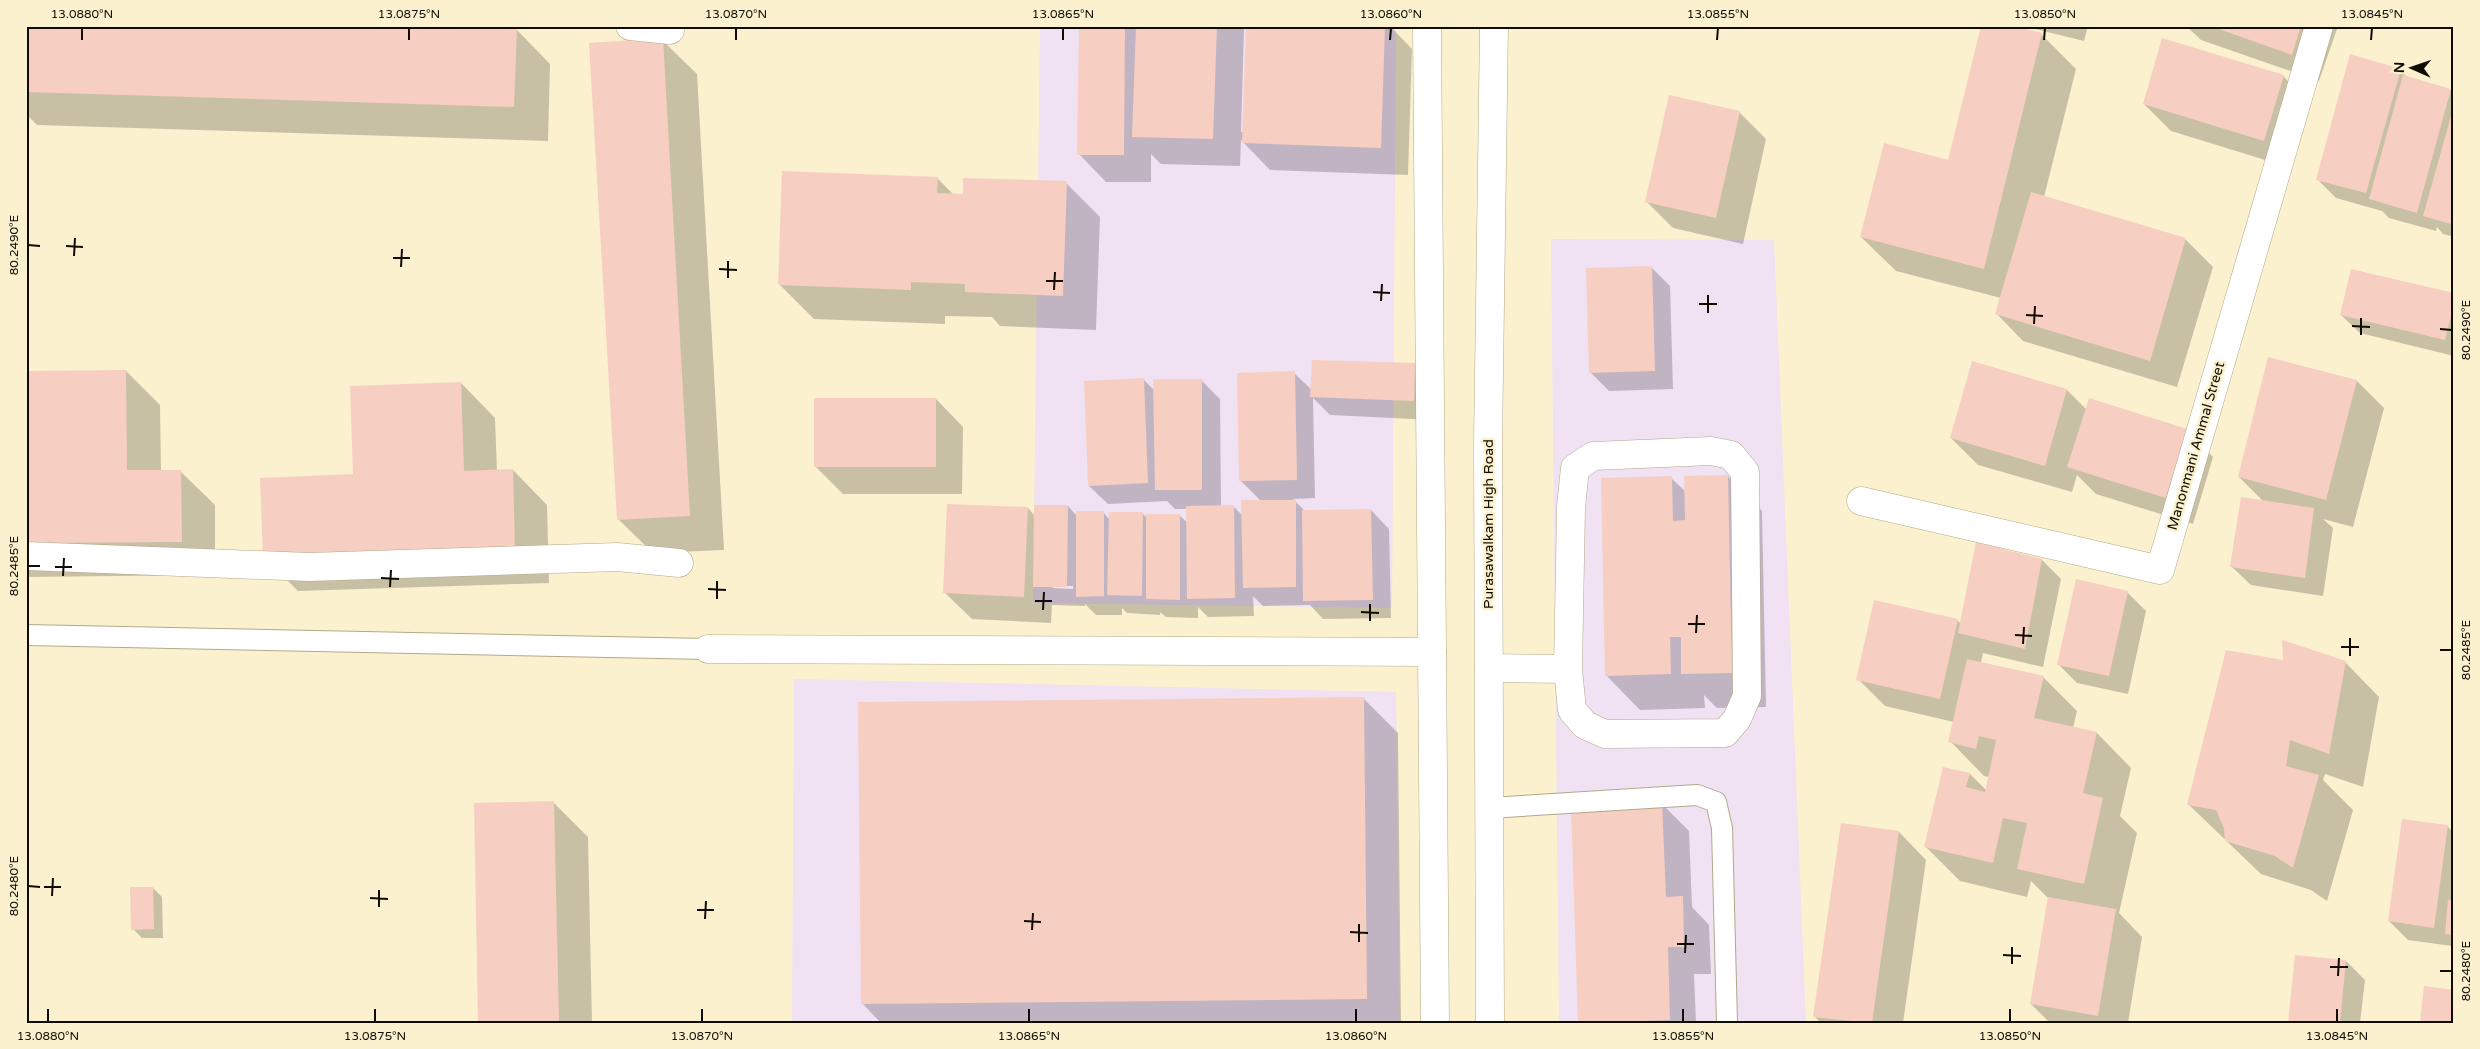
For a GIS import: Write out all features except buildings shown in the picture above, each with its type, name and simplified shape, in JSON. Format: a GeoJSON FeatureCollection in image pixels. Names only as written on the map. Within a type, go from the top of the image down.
{"type":"FeatureCollection","features":[{"type":"Feature","properties":{"kind":"street"},"geometry":{"type":"LineString","coordinates":[[630,26],[670,30]]}},
{"type":"Feature","properties":{"kind":"street"},"geometry":{"type":"LineString","coordinates":[[1427,26],[1435,1023]]}},
{"type":"Feature","properties":{"kind":"street","name":"Purasawalkam High Road"},"geometry":{"type":"LineString","coordinates":[[1490,1023],[1488,444],[1494,26]]}},
{"type":"Feature","properties":{"kind":"street","name":"Manonmani Ammal Street"},"geometry":{"type":"LineString","coordinates":[[1861,502],[2160,570],[2318,26]]}},
{"type":"Feature","properties":{"kind":"street"},"geometry":{"type":"LineString","coordinates":[[1711,451],[1731,455],[1744,472],[1747,696],[1737,719],[1725,733],[1605,734],[1585,725],[1572,710],[1568,670],[1571,507],[1575,468],[1593,456],[1711,451]]}},
{"type":"Feature","properties":{"kind":"street"},"geometry":{"type":"LineString","coordinates":[[26,556],[310,567],[617,558],[679,563]]}},
{"type":"Feature","properties":{"kind":"street"},"geometry":{"type":"LineString","coordinates":[[708,649],[1432,652]]}},
{"type":"Feature","properties":{"kind":"street"},"geometry":{"type":"LineString","coordinates":[[1488,668],[1568,670]]}},
{"type":"Feature","properties":{"kind":"lane"},"geometry":{"type":"LineString","coordinates":[[26,635],[708,649]]}},
{"type":"Feature","properties":{"kind":"lane"},"geometry":{"type":"LineString","coordinates":[[1489,808],[1697,794],[1716,802],[1722,828],[1727,1023]]}},
{"type":"Feature","properties":{"kind":"shaded area"},"geometry":{"type":"Polygon","coordinates":[[[1040,26],[1396,26],[1392,608],[1033,603],[1040,26]]]}},
{"type":"Feature","properties":{"kind":"shaded area"},"geometry":{"type":"Polygon","coordinates":[[[1551,239],[1774,240],[1806,1023],[1559,1023],[1551,239]]]}},
{"type":"Feature","properties":{"kind":"shaded area"},"geometry":{"type":"Polygon","coordinates":[[[794,679],[1396,692],[1400,1023],[792,1023],[794,679]]]}}]}
